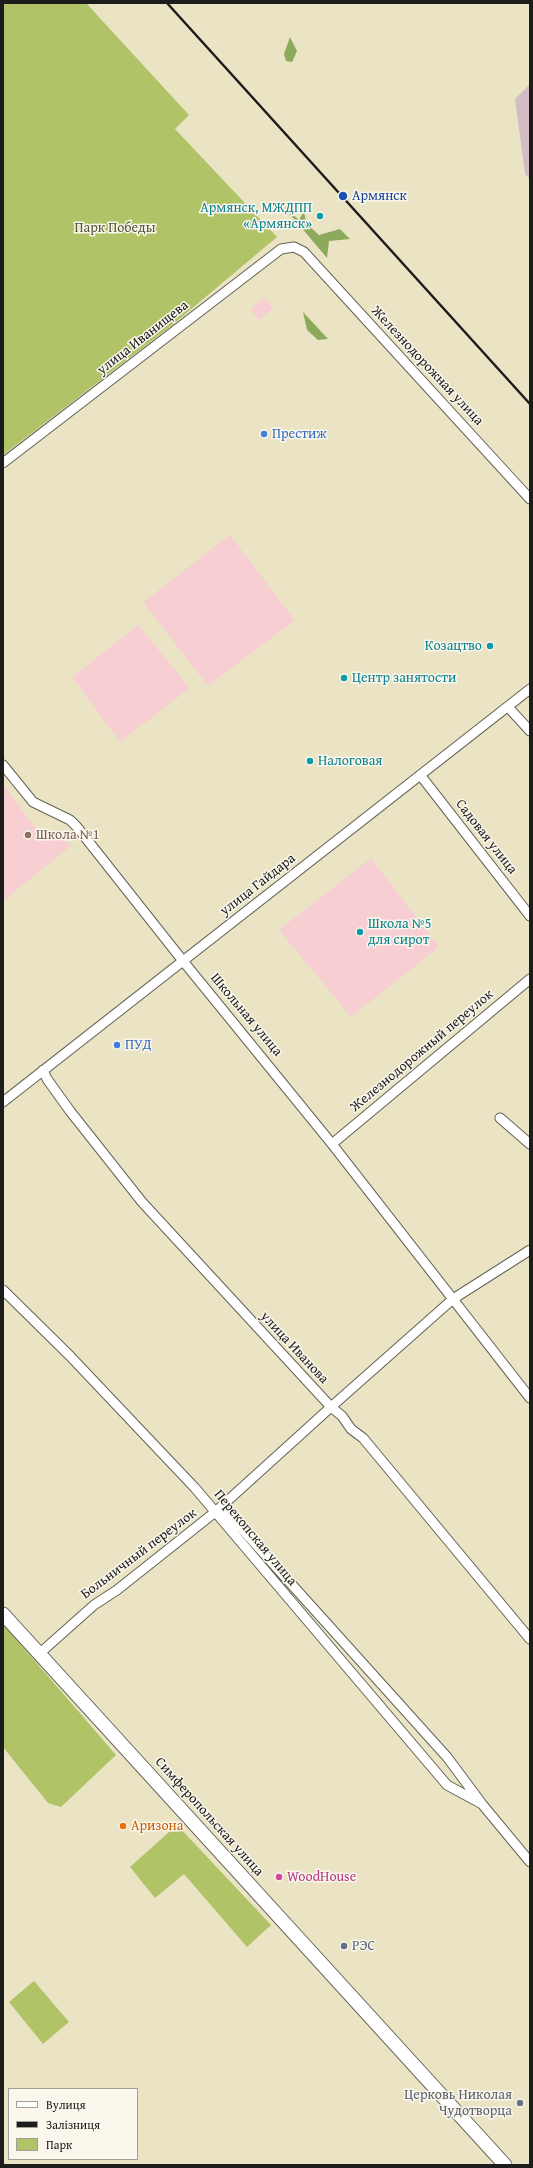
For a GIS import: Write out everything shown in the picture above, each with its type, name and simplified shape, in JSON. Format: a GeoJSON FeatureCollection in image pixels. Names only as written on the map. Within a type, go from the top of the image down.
{"type":"FeatureCollection","features":[{"type":"Feature","properties":{"kind":"highway","name":"Симферопольская улица"},"geometry":{"type":"LineString","coordinates":[[3,1614],[504,2165]]}},
{"type":"Feature","properties":{"kind":"street","name":"улица Иванищева"},"geometry":{"type":"LineString","coordinates":[[3,463],[281,249],[294,247],[304,252]]}},
{"type":"Feature","properties":{"kind":"street","name":"Железнодорожная улица"},"geometry":{"type":"LineString","coordinates":[[304,252],[530,499]]}},
{"type":"Feature","properties":{"kind":"street","name":"улица Гайдара"},"geometry":{"type":"LineString","coordinates":[[3,1102],[421,776],[530,689]]}},
{"type":"Feature","properties":{"kind":"street"},"geometry":{"type":"LineString","coordinates":[[508,707],[530,731]]}},
{"type":"Feature","properties":{"kind":"street","name":"Школьная улица"},"geometry":{"type":"LineString","coordinates":[[3,765],[33,802],[70,820],[77,826],[183,961],[332,1144],[530,1398]]}},
{"type":"Feature","properties":{"kind":"street","name":"Садовая улица"},"geometry":{"type":"LineString","coordinates":[[421,776],[530,916]]}},
{"type":"Feature","properties":{"kind":"street","name":"Железнодорожный переулок"},"geometry":{"type":"LineString","coordinates":[[332,1144],[530,979]]}},
{"type":"Feature","properties":{"kind":"street","name":"улица Иванова"},"geometry":{"type":"LineString","coordinates":[[43,1070],[47,1079],[70,1111],[147,1208],[330,1407],[342,1416],[351,1429],[363,1438],[530,1640]]}},
{"type":"Feature","properties":{"kind":"street"},"geometry":{"type":"LineString","coordinates":[[500,1118],[530,1144]]}},
{"type":"Feature","properties":{"kind":"street"},"geometry":{"type":"LineString","coordinates":[[453,1299],[530,1250]]}},
{"type":"Feature","properties":{"kind":"street","name":"Перекопская улица"},"geometry":{"type":"LineString","coordinates":[[3,1290],[70,1356],[195,1488],[214,1513],[447,1785],[482,1804]]}},
{"type":"Feature","properties":{"kind":"street","name":"Больничный переулок"},"geometry":{"type":"LineString","coordinates":[[39,1654],[94,1605],[117,1590],[222,1507],[330,1407],[453,1299]]}},
{"type":"Feature","properties":{"kind":"street","name":"Перекопская улица"},"geometry":{"type":"LineString","coordinates":[[222,1507],[447,1757],[482,1804],[530,1862]]}},
{"type":"Feature","properties":{"kind":"shaded area"},"geometry":{"type":"Polygon","coordinates":[[[530,84],[530,179],[525,174],[515,99],[530,84]]]}},
{"type":"Feature","properties":{"kind":"shaded area"},"geometry":{"type":"Polygon","coordinates":[[[265,297],[273,308],[259,320],[250,309],[265,297]]]}},
{"type":"Feature","properties":{"kind":"shaded area"},"geometry":{"type":"Polygon","coordinates":[[[230,535],[295,620],[208,686],[143,602],[230,535]]]}},
{"type":"Feature","properties":{"kind":"shaded area"},"geometry":{"type":"Polygon","coordinates":[[[138,625],[190,688],[120,742],[72,677],[138,625]]]}},
{"type":"Feature","properties":{"kind":"shaded area","name":"Школа №1"},"geometry":{"type":"Polygon","coordinates":[[[3,784],[34,826],[72,845],[3,901],[3,784]]]}},
{"type":"Feature","properties":{"kind":"shaded area"},"geometry":{"type":"Polygon","coordinates":[[[371,858],[439,947],[351,1017],[279,930],[371,858]]]}},
{"type":"Feature","properties":{"kind":"green space","name":"Парк Победы"},"geometry":{"type":"Polygon","coordinates":[[[3,3],[86,3],[189,115],[175,129],[277,237],[171,326],[3,455],[3,3]]]}},
{"type":"Feature","properties":{"kind":"green space"},"geometry":{"type":"Polygon","coordinates":[[[290,37],[297,51],[292,62],[286,61],[284,54],[290,37]]]}},
{"type":"Feature","properties":{"kind":"green space"},"geometry":{"type":"Polygon","coordinates":[[[284,207],[299,220],[304,211],[306,223],[319,235],[340,229],[350,239],[329,241],[327,258],[284,207]]]}},
{"type":"Feature","properties":{"kind":"green space"},"geometry":{"type":"Polygon","coordinates":[[[303,312],[328,339],[318,340],[307,330],[303,312]]]}},
{"type":"Feature","properties":{"kind":"green space"},"geometry":{"type":"Polygon","coordinates":[[[3,1624],[116,1755],[61,1807],[48,1803],[3,1747],[3,1624]]]}},
{"type":"Feature","properties":{"kind":"green space"},"geometry":{"type":"Polygon","coordinates":[[[177,1825],[271,1925],[247,1947],[184,1874],[155,1898],[130,1867],[177,1825]]]}},
{"type":"Feature","properties":{"kind":"green space"},"geometry":{"type":"Polygon","coordinates":[[[34,1981],[69,2022],[43,2044],[9,2002],[34,1981]]]}},
{"type":"Feature","properties":{"kind":"railway"},"geometry":{"type":"LineString","coordinates":[[167,3],[530,404]]}},
{"type":"Feature","properties":{"kind":"place","name":"Армянск"},"geometry":{"type":"Point","coordinates":[343,196]}},
{"type":"Feature","properties":{"kind":"place","name":"Армянск, МЖДПП «Армянск»"},"geometry":{"type":"Point","coordinates":[320,216]}},
{"type":"Feature","properties":{"kind":"place","name":"Престиж"},"geometry":{"type":"Point","coordinates":[264,434]}},
{"type":"Feature","properties":{"kind":"place","name":"Козацтво"},"geometry":{"type":"Point","coordinates":[490,646]}},
{"type":"Feature","properties":{"kind":"place","name":"Центр занятости"},"geometry":{"type":"Point","coordinates":[344,678]}},
{"type":"Feature","properties":{"kind":"place","name":"Налоговая"},"geometry":{"type":"Point","coordinates":[310,761]}},
{"type":"Feature","properties":{"kind":"place","name":"Школа №1"},"geometry":{"type":"Point","coordinates":[28,835]}},
{"type":"Feature","properties":{"kind":"place","name":"Школа №5 для сирот"},"geometry":{"type":"Point","coordinates":[360,932]}},
{"type":"Feature","properties":{"kind":"place","name":"ПУД"},"geometry":{"type":"Point","coordinates":[117,1045]}},
{"type":"Feature","properties":{"kind":"place","name":"Аризона"},"geometry":{"type":"Point","coordinates":[123,1826]}},
{"type":"Feature","properties":{"kind":"place","name":"WoodHouse"},"geometry":{"type":"Point","coordinates":[279,1877]}},
{"type":"Feature","properties":{"kind":"place","name":"РЭС"},"geometry":{"type":"Point","coordinates":[344,1946]}},
{"type":"Feature","properties":{"kind":"place","name":"Церковь Николая Чудотворца"},"geometry":{"type":"Point","coordinates":[520,2103]}}]}
